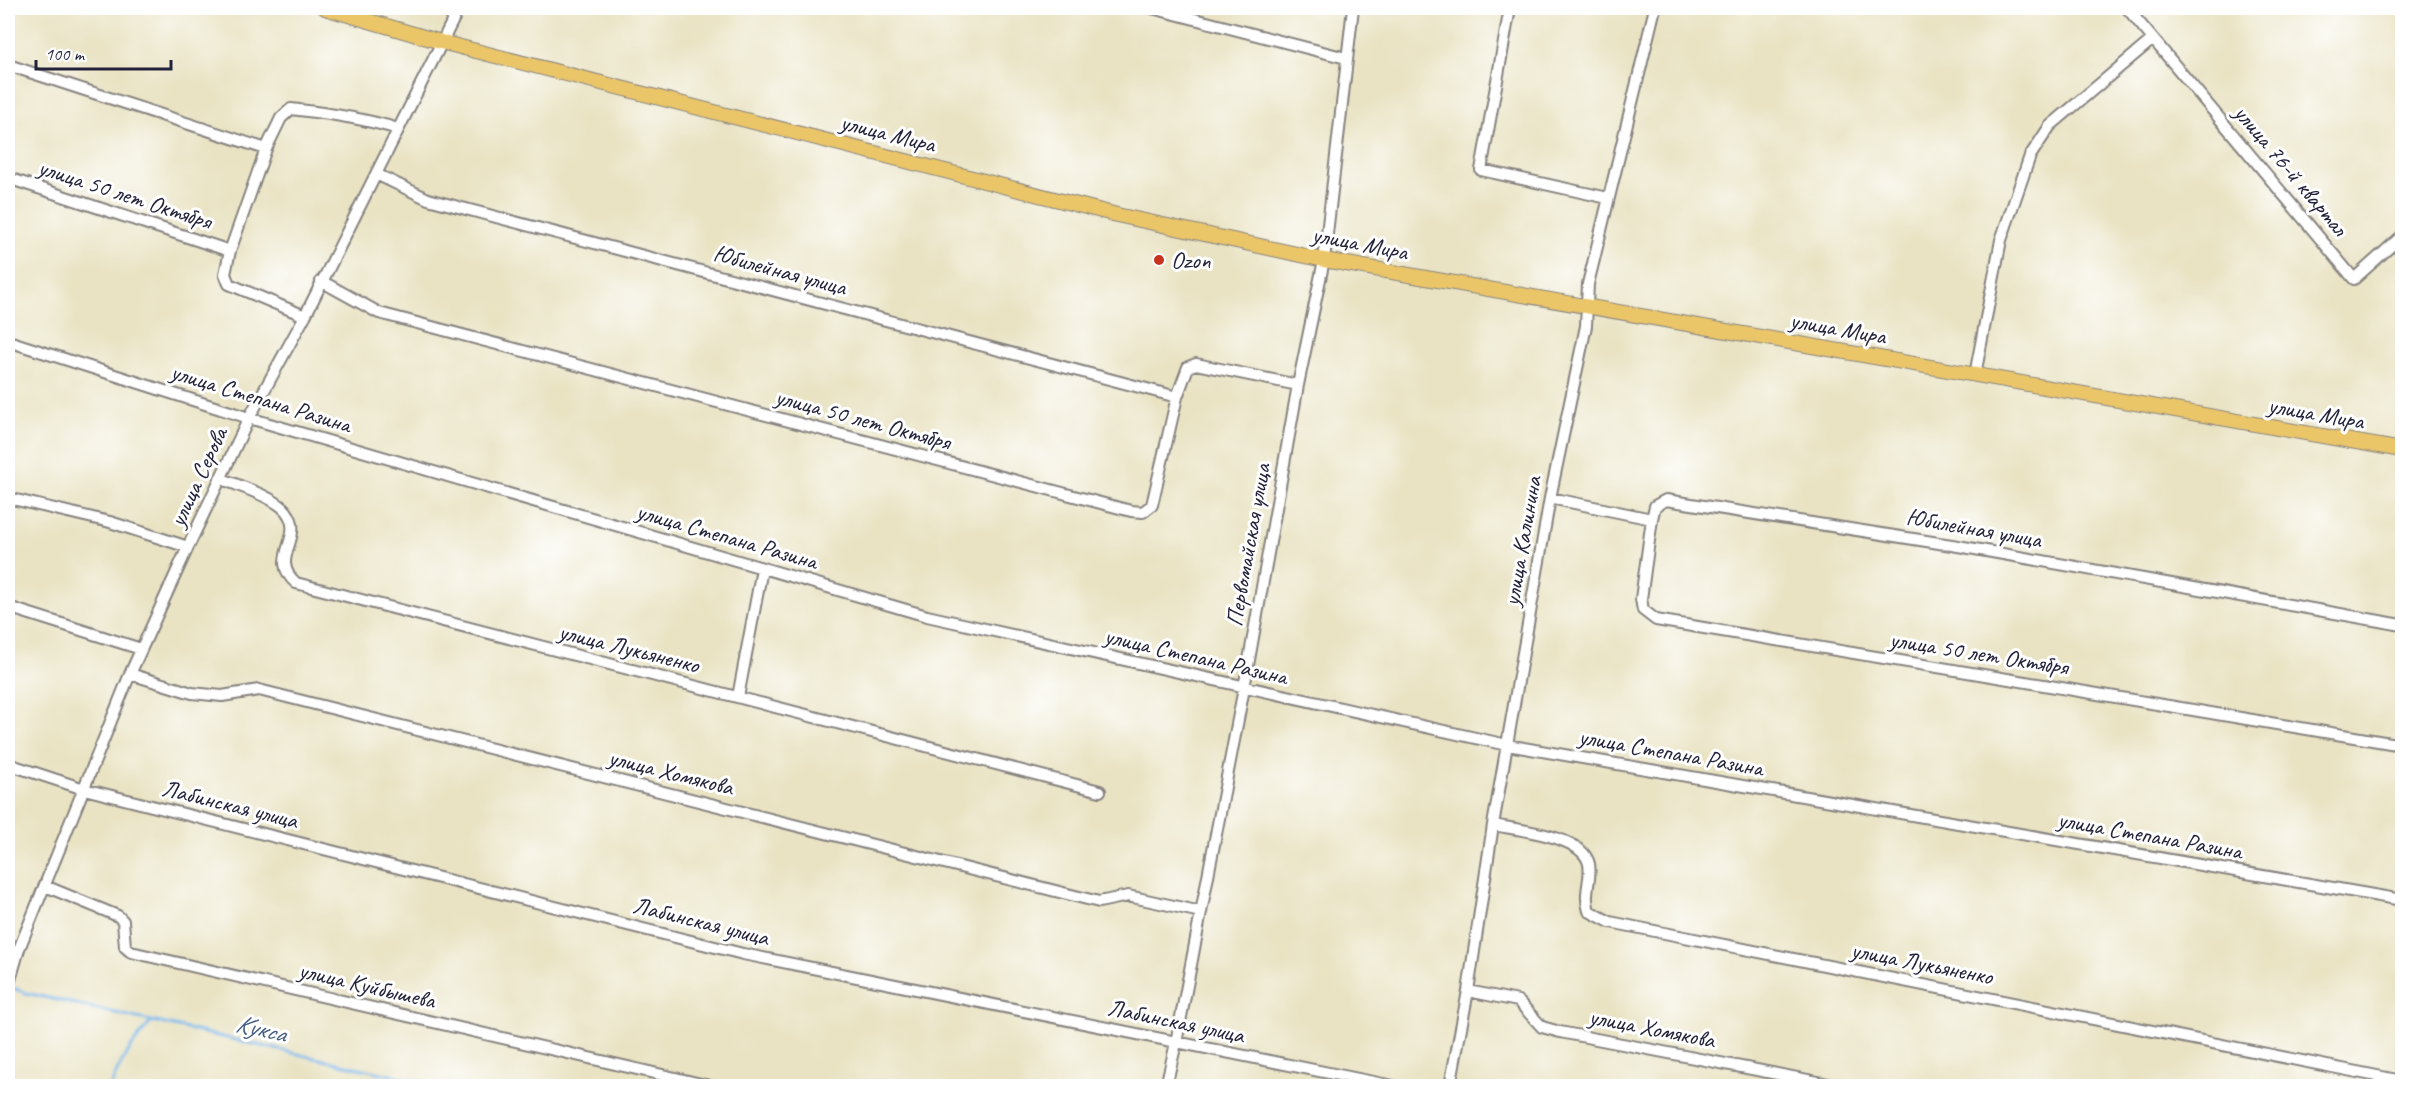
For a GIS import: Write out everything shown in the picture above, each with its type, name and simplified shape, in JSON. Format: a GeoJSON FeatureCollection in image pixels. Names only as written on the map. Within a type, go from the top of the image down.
{"type":"FeatureCollection","features":[{"type":"Feature","properties":{"kind":"main road","name":"улица Мира"},"geometry":{"type":"LineString","coordinates":[[325,8],[441,42],[1117,215],[1324,260],[2403,450]]}},
{"type":"Feature","properties":{"kind":"street","name":"улица Серова"},"geometry":{"type":"LineString","coordinates":[[10,980],[20,949],[130,674],[188,547],[249,418],[305,316],[459,8]]}},
{"type":"Feature","properties":{"kind":"street"},"geometry":{"type":"LineString","coordinates":[[1159,8],[1346,58]]}},
{"type":"Feature","properties":{"kind":"street","name":"Первомайская улица"},"geometry":{"type":"LineString","coordinates":[[1166,1086],[1244,688],[1298,385],[1324,260],[1353,8]]}},
{"type":"Feature","properties":{"kind":"street"},"geometry":{"type":"LineString","coordinates":[[1509,8],[1480,170],[1608,198]]}},
{"type":"Feature","properties":{"kind":"street","name":"улица Калинина"},"geometry":{"type":"LineString","coordinates":[[1450,1086],[1468,991],[1493,825],[1550,498],[1586,326],[1588,284],[1655,8]]}},
{"type":"Feature","properties":{"kind":"street","name":"улица 76-й квартал"},"geometry":{"type":"LineString","coordinates":[[2127,8],[2354,279],[2403,236]]}},
{"type":"Feature","properties":{"kind":"street"},"geometry":{"type":"LineString","coordinates":[[1975,375],[2001,240],[2030,156],[2050,126],[2153,39]]}},
{"type":"Feature","properties":{"kind":"street"},"geometry":{"type":"LineString","coordinates":[[8,65],[266,149]]}},
{"type":"Feature","properties":{"kind":"street"},"geometry":{"type":"LineString","coordinates":[[305,316],[229,284],[225,274],[230,251],[266,149],[281,118],[291,110],[370,120],[398,129]]}},
{"type":"Feature","properties":{"kind":"street","name":"Юбилейная улица"},"geometry":{"type":"LineString","coordinates":[[376,174],[428,199],[1177,397]]}},
{"type":"Feature","properties":{"kind":"street","name":"улица 50 лет Октября"},"geometry":{"type":"LineString","coordinates":[[8,178],[230,251]]}},
{"type":"Feature","properties":{"kind":"street","name":"улица 50 лет Октября"},"geometry":{"type":"LineString","coordinates":[[321,281],[379,313],[1131,511],[1143,512],[1152,505],[1177,397],[1188,367],[1196,364],[1298,385]]}},
{"type":"Feature","properties":{"kind":"street","name":"улица Степана Разина"},"geometry":{"type":"LineString","coordinates":[[8,341],[249,418],[927,616],[1507,745],[2403,900]]}},
{"type":"Feature","properties":{"kind":"street","name":"улица Лукьяненко"},"geometry":{"type":"LineString","coordinates":[[220,478],[277,503],[287,512],[293,523],[284,565],[286,575],[296,583],[1100,791]]}},
{"type":"Feature","properties":{"kind":"street"},"geometry":{"type":"LineString","coordinates":[[8,498],[110,522],[188,547]]}},
{"type":"Feature","properties":{"kind":"street"},"geometry":{"type":"LineString","coordinates":[[1550,498],[1652,519]]}},
{"type":"Feature","properties":{"kind":"street","name":"Юбилейная улица"},"geometry":{"type":"LineString","coordinates":[[1652,519],[1655,506],[1666,501],[1958,546],[2403,624]]}},
{"type":"Feature","properties":{"kind":"street","name":"улица 50 лет Октября"},"geometry":{"type":"LineString","coordinates":[[1652,519],[1641,599],[1643,610],[1656,620],[2403,745]]}},
{"type":"Feature","properties":{"kind":"street"},"geometry":{"type":"LineString","coordinates":[[738,697],[762,569]]}},
{"type":"Feature","properties":{"kind":"street"},"geometry":{"type":"LineString","coordinates":[[8,607],[141,649]]}},
{"type":"Feature","properties":{"kind":"street","name":"улица Хомякова"},"geometry":{"type":"LineString","coordinates":[[130,674],[192,693],[222,696],[259,690],[1099,902],[1128,896],[1201,912]]}},
{"type":"Feature","properties":{"kind":"street","name":"Лабинская улица"},"geometry":{"type":"LineString","coordinates":[[8,764],[84,789],[743,954],[1393,1086]]}},
{"type":"Feature","properties":{"kind":"street","name":"улица Лукьяненко"},"geometry":{"type":"LineString","coordinates":[[1493,825],[1566,840],[1581,850],[1589,864],[1585,900],[1588,911],[1610,922],[2403,1081]]}},
{"type":"Feature","properties":{"kind":"street","name":"улица Куйбышева"},"geometry":{"type":"LineString","coordinates":[[45,886],[118,916],[123,921],[124,947],[131,952],[710,1086]]}},
{"type":"Feature","properties":{"kind":"street","name":"улица Хомякова"},"geometry":{"type":"LineString","coordinates":[[1468,991],[1518,1001],[1542,1027],[1560,1032],[1839,1086]]}},
{"type":"Feature","properties":{"kind":"waterway"},"geometry":{"type":"LineString","coordinates":[[8,986],[26,993],[151,1021]]}},
{"type":"Feature","properties":{"kind":"waterway","name":"Кукса"},"geometry":{"type":"LineString","coordinates":[[111,1086],[128,1052],[152,1021],[438,1086]]}},
{"type":"Feature","properties":{"kind":"place","name":"Ozon"},"geometry":{"type":"Point","coordinates":[1159,260]}}]}
